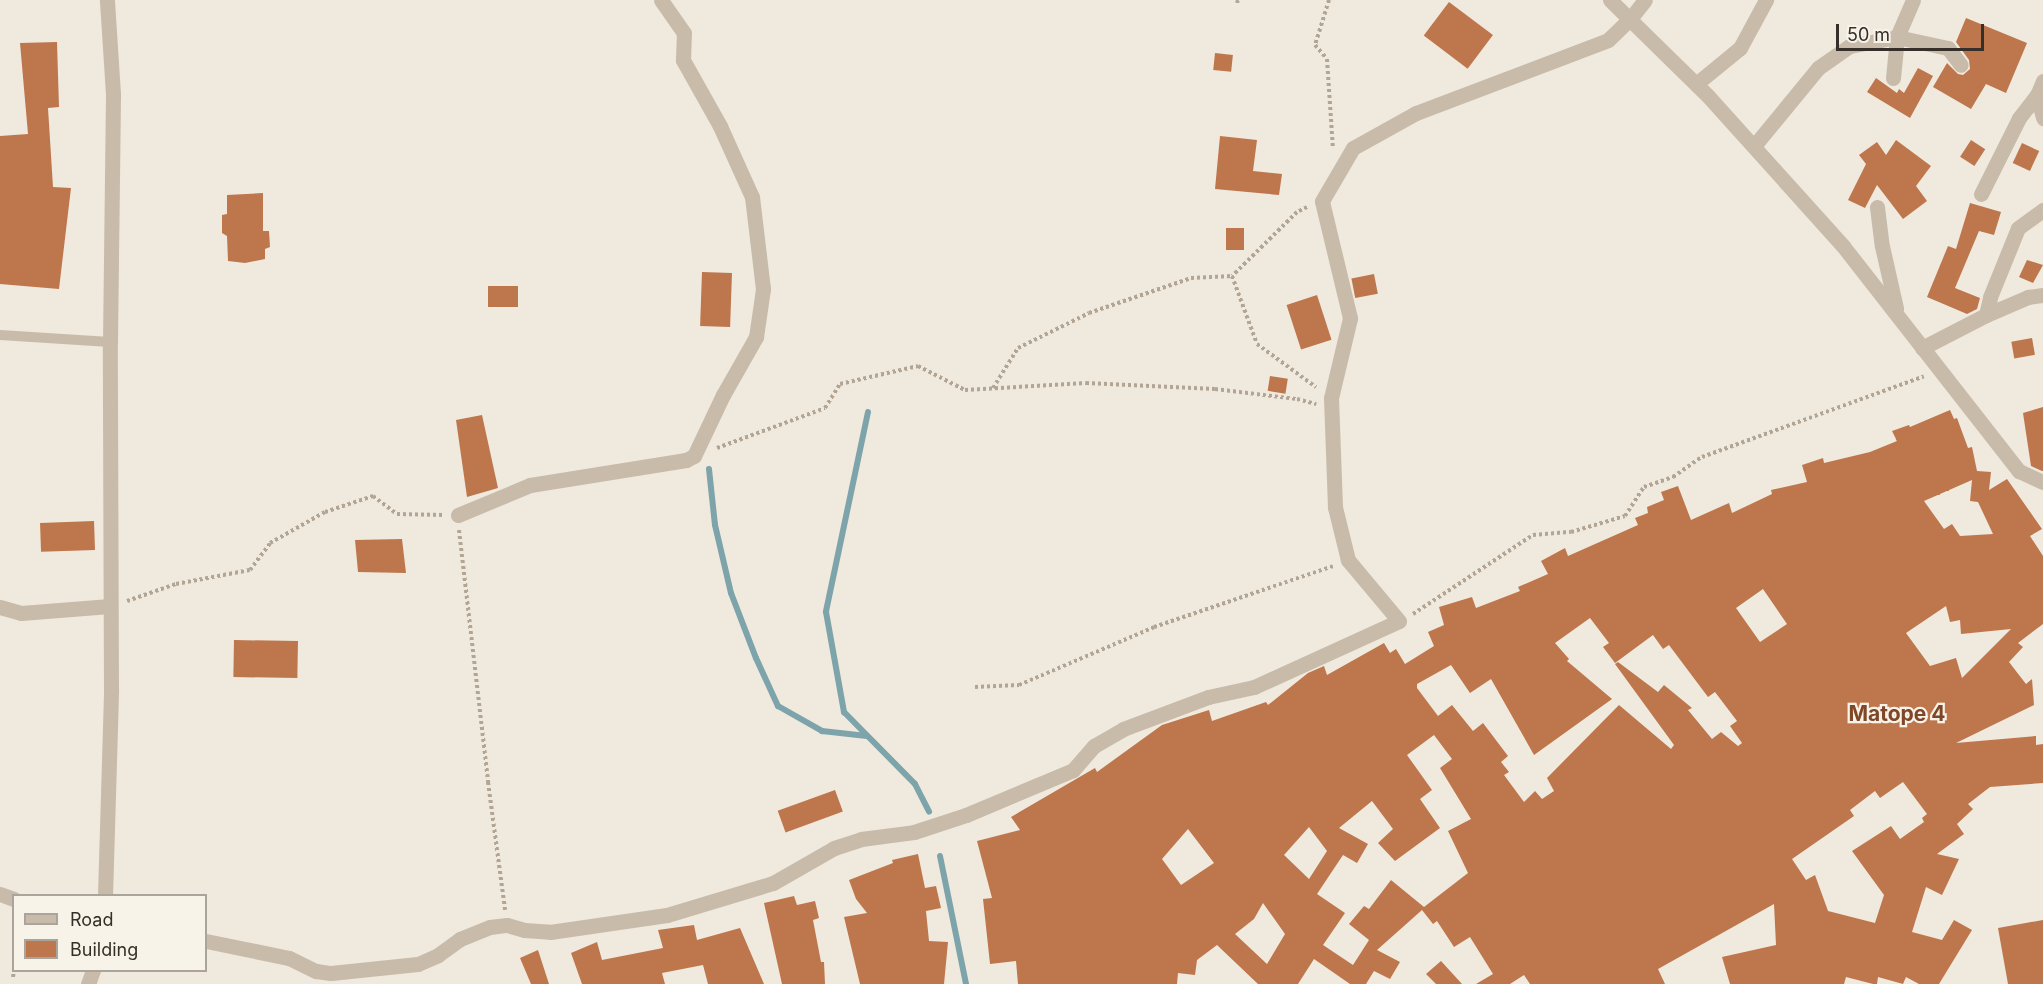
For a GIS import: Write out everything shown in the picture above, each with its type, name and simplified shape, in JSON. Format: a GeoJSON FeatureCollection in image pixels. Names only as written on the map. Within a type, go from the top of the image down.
{"type":"FeatureCollection","features":[{"type":"Feature","properties":{"kind":"street"},"geometry":{"type":"LineString","coordinates":[[105,894],[109,817],[113,94],[107,0]]}},
{"type":"Feature","properties":{"kind":"street"},"geometry":{"type":"LineString","coordinates":[[458,515],[530,485],[686,460],[694,456],[723,395],[756,337],[764,289],[752,197],[720,126],[683,60],[684,33],[662,0]]}},
{"type":"Feature","properties":{"kind":"street"},"geometry":{"type":"LineString","coordinates":[[1610,0],[1696,84],[1844,246],[2019,471],[2043,482]]}},
{"type":"Feature","properties":{"kind":"street"},"geometry":{"type":"LineString","coordinates":[[207,942],[289,958],[316,971],[331,973],[418,964],[438,955],[460,939],[490,927],[507,925],[524,930],[550,932],[667,915],[773,883],[834,848],[861,840],[914,832],[966,814],[1073,770],[1094,746],[1124,729],[1208,697],[1254,687],[1399,621],[1348,560],[1335,507],[1332,403],[1350,318],[1322,201],[1353,148],[1416,113],[1608,40],[1630,19],[1645,0]]}},
{"type":"Feature","properties":{"kind":"street"},"geometry":{"type":"LineString","coordinates":[[1696,84],[1740,48],[1766,0]]}},
{"type":"Feature","properties":{"kind":"street"},"geometry":{"type":"LineString","coordinates":[[1893,78],[1897,37],[1913,0]]}},
{"type":"Feature","properties":{"kind":"street"},"geometry":{"type":"LineString","coordinates":[[1754,146],[1818,68],[1850,46],[1897,37],[1948,48],[1961,65]]}},
{"type":"Feature","properties":{"kind":"street"},"geometry":{"type":"LineString","coordinates":[[2040,88],[2043,118]]}},
{"type":"Feature","properties":{"kind":"street"},"geometry":{"type":"LineString","coordinates":[[1981,194],[2019,118],[2040,88]]}},
{"type":"Feature","properties":{"kind":"street"},"geometry":{"type":"LineString","coordinates":[[1877,207],[1882,246],[1896,311]]}},
{"type":"Feature","properties":{"kind":"street"},"geometry":{"type":"LineString","coordinates":[[1986,315],[1990,297],[2018,228],[2043,210]]}},
{"type":"Feature","properties":{"kind":"street"},"geometry":{"type":"LineString","coordinates":[[1922,348],[1986,315],[2028,297],[2043,295]]}},
{"type":"Feature","properties":{"kind":"street"},"geometry":{"type":"LineString","coordinates":[[0,607],[21,613],[110,606]]}},
{"type":"Feature","properties":{"kind":"lane"},"geometry":{"type":"LineString","coordinates":[[0,335],[110,342]]}},
{"type":"Feature","properties":{"kind":"path"},"geometry":{"type":"LineString","coordinates":[[1329,0],[1315,45],[1327,59],[1335,179]]}},
{"type":"Feature","properties":{"kind":"path"},"geometry":{"type":"LineString","coordinates":[[993,389],[1018,348],[1089,313],[1191,278],[1232,276],[1297,212],[1322,201]]}},
{"type":"Feature","properties":{"kind":"path"},"geometry":{"type":"LineString","coordinates":[[1232,276],[1257,344],[1332,403]]}},
{"type":"Feature","properties":{"kind":"path"},"geometry":{"type":"LineString","coordinates":[[694,456],[825,408],[840,384],[918,366],[965,390],[1086,383],[1215,389],[1332,403]]}},
{"type":"Feature","properties":{"kind":"path"},"geometry":{"type":"LineString","coordinates":[[1399,621],[1533,535],[1571,532],[1625,516],[1644,487],[1673,477],[1702,457],[1941,370]]}},
{"type":"Feature","properties":{"kind":"path"},"geometry":{"type":"LineString","coordinates":[[110,606],[176,584],[250,570],[270,543],[325,512],[373,496],[397,514],[458,515],[488,782],[507,925]]}},
{"type":"Feature","properties":{"kind":"path"},"geometry":{"type":"LineString","coordinates":[[975,687],[1019,685],[1154,627],[1348,560]]}},
{"type":"Feature","properties":{"kind":"path"},"geometry":{"type":"LineString","coordinates":[[13,977],[14,972]]}},
{"type":"Feature","properties":{"kind":"building"},"geometry":{"type":"Polygon","coordinates":[[[1449,2],[1493,35],[1468,69],[1424,36],[1449,2]]]}},
{"type":"Feature","properties":{"kind":"building"},"geometry":{"type":"Polygon","coordinates":[[[1966,18],[2027,43],[2006,93],[1986,84],[1971,109],[1933,87],[1947,63],[1958,74],[1963,75],[1970,69],[1969,60],[1956,42],[1966,18]]]}},
{"type":"Feature","properties":{"kind":"building"},"geometry":{"type":"Polygon","coordinates":[[[57,42],[59,107],[48,108],[53,187],[71,188],[59,289],[0,284],[0,136],[28,134],[20,43],[57,42]]]}},
{"type":"Feature","properties":{"kind":"building"},"geometry":{"type":"Polygon","coordinates":[[[1215,53],[1233,55],[1231,72],[1213,70],[1215,53]]]}},
{"type":"Feature","properties":{"kind":"building"},"geometry":{"type":"Polygon","coordinates":[[[1918,68],[1933,76],[1910,118],[1867,92],[1876,78],[1897,93],[1899,89],[1904,93],[1918,68]]]}},
{"type":"Feature","properties":{"kind":"building"},"geometry":{"type":"Polygon","coordinates":[[[1220,136],[1257,140],[1253,171],[1282,174],[1279,195],[1215,189],[1220,136]]]}},
{"type":"Feature","properties":{"kind":"building"},"geometry":{"type":"Polygon","coordinates":[[[1896,140],[1931,166],[1916,186],[1927,201],[1903,219],[1877,185],[1865,208],[1848,200],[1866,164],[1859,155],[1877,142],[1886,155],[1896,140]]]}},
{"type":"Feature","properties":{"kind":"building"},"geometry":{"type":"Polygon","coordinates":[[[1971,140],[1985,149],[1974,166],[1960,157],[1971,140]]]}},
{"type":"Feature","properties":{"kind":"building"},"geometry":{"type":"Polygon","coordinates":[[[2022,143],[2039,151],[2030,171],[2013,163],[2022,143]]]}},
{"type":"Feature","properties":{"kind":"building"},"geometry":{"type":"Polygon","coordinates":[[[263,193],[263,231],[269,231],[270,247],[265,249],[265,259],[245,263],[228,261],[227,236],[222,233],[222,215],[227,214],[227,195],[263,193]]]}},
{"type":"Feature","properties":{"kind":"building"},"geometry":{"type":"Polygon","coordinates":[[[1970,203],[2001,212],[1994,235],[1979,231],[1955,288],[1980,298],[1977,309],[1967,314],[1927,297],[1948,246],[1956,249],[1970,203]]]}},
{"type":"Feature","properties":{"kind":"building"},"geometry":{"type":"Polygon","coordinates":[[[1226,228],[1244,228],[1244,250],[1226,250],[1226,228]]]}},
{"type":"Feature","properties":{"kind":"building"},"geometry":{"type":"Polygon","coordinates":[[[2027,260],[2043,265],[2033,283],[2019,277],[2027,260]]]}},
{"type":"Feature","properties":{"kind":"building"},"geometry":{"type":"Polygon","coordinates":[[[702,272],[732,273],[730,327],[700,326],[702,272]]]}},
{"type":"Feature","properties":{"kind":"building"},"geometry":{"type":"Polygon","coordinates":[[[1374,274],[1378,294],[1355,298],[1351,278],[1374,274]]]}},
{"type":"Feature","properties":{"kind":"building"},"geometry":{"type":"Polygon","coordinates":[[[488,286],[518,286],[518,307],[488,307],[488,286]]]}},
{"type":"Feature","properties":{"kind":"building"},"geometry":{"type":"Polygon","coordinates":[[[1317,295],[1332,340],[1301,350],[1287,305],[1317,295]]]}},
{"type":"Feature","properties":{"kind":"building"},"geometry":{"type":"Polygon","coordinates":[[[2032,338],[2035,355],[2014,358],[2011,342],[2032,338]]]}},
{"type":"Feature","properties":{"kind":"building"},"geometry":{"type":"Polygon","coordinates":[[[1270,376],[1288,379],[1285,394],[1268,391],[1270,376]]]}},
{"type":"Feature","properties":{"kind":"building"},"geometry":{"type":"Polygon","coordinates":[[[2043,407],[2042,471],[2031,466],[2023,413],[2043,407]]]}},
{"type":"Feature","properties":{"kind":"building"},"geometry":{"type":"Polygon","coordinates":[[[1950,410],[1954,419],[1957,418],[1968,448],[1972,447],[1977,471],[1991,472],[1989,490],[2007,479],[2042,529],[2030,536],[2043,556],[2043,624],[2018,643],[2023,647],[2009,662],[2026,684],[2032,679],[2034,705],[1956,743],[2036,736],[2036,745],[2043,744],[2043,783],[1990,787],[1968,804],[1973,809],[1957,824],[1964,834],[1937,854],[1959,859],[1942,895],[1926,887],[1912,932],[1942,940],[1954,920],[1972,930],[1939,984],[1919,984],[1906,977],[1903,984],[1878,977],[1877,984],[1873,984],[1846,977],[1844,984],[1730,984],[1722,957],[1776,945],[1774,904],[1658,969],[1665,984],[1530,984],[1524,975],[1510,984],[1476,984],[1493,974],[1470,937],[1454,947],[1437,921],[1433,924],[1422,910],[1377,950],[1400,962],[1390,979],[1374,971],[1366,984],[1350,984],[1314,959],[1298,984],[1258,984],[1217,945],[1197,960],[1195,975],[1178,973],[1177,984],[1018,984],[1016,961],[990,964],[983,899],[992,898],[977,841],[1020,830],[1011,817],[1095,768],[1097,772],[1162,725],[1209,710],[1212,721],[1266,702],[1268,705],[1308,673],[1324,666],[1327,675],[1384,643],[1390,653],[1396,649],[1405,664],[1434,646],[1428,632],[1444,625],[1439,607],[1472,597],[1476,608],[1520,591],[1518,587],[1548,574],[1541,561],[1565,548],[1568,556],[1638,525],[1635,518],[1648,513],[1647,507],[1664,500],[1661,492],[1678,486],[1691,520],[1729,503],[1732,513],[1772,494],[1771,490],[1807,482],[1802,465],[1823,458],[1824,463],[1870,452],[1897,441],[1892,431],[1909,425],[1910,427],[1950,410]],[[1972,480],[1924,501],[1944,529],[1952,524],[1960,536],[1993,534],[1978,502],[1970,501],[1972,480]],[[1763,589],[1736,608],[1760,642],[1787,624],[1763,589]],[[1946,606],[1906,633],[1930,666],[1956,658],[1962,678],[2011,629],[1961,634],[1960,620],[1950,622],[1946,606]],[[1590,618],[1555,643],[1569,659],[1567,661],[1612,699],[1534,755],[1491,679],[1470,693],[1451,665],[1417,684],[1417,688],[1438,716],[1452,705],[1473,731],[1483,723],[1508,756],[1501,762],[1509,772],[1504,775],[1524,802],[1535,791],[1542,799],[1554,791],[1547,778],[1619,705],[1671,749],[1674,745],[1615,664],[1618,662],[1658,692],[1664,685],[1692,708],[1688,710],[1712,739],[1721,732],[1738,746],[1742,743],[1730,726],[1737,721],[1715,692],[1708,697],[1669,645],[1663,649],[1653,635],[1615,663],[1603,647],[1609,643],[1590,618]],[[1434,735],[1407,755],[1432,790],[1420,799],[1440,828],[1395,861],[1378,843],[1393,829],[1372,801],[1339,828],[1368,844],[1357,863],[1343,855],[1317,894],[1345,913],[1323,945],[1353,965],[1369,940],[1349,924],[1364,906],[1369,909],[1391,880],[1424,907],[1468,873],[1448,831],[1471,819],[1440,768],[1452,759],[1434,735]],[[1903,782],[1880,798],[1875,791],[1850,810],[1854,816],[1792,859],[1806,880],[1815,875],[1828,911],[1875,923],[1884,895],[1852,851],[1891,826],[1900,839],[1924,822],[1922,818],[1927,814],[1903,782]],[[1309,827],[1284,855],[1309,879],[1327,851],[1309,827]],[[1188,829],[1162,859],[1181,885],[1214,863],[1188,829]],[[1263,903],[1254,919],[1235,934],[1267,964],[1285,934],[1263,903]]]}},
{"type":"Feature","properties":{"kind":"building"},"geometry":{"type":"Polygon","coordinates":[[[482,415],[498,488],[467,497],[456,420],[482,415]]]}},
{"type":"Feature","properties":{"kind":"building"},"geometry":{"type":"Polygon","coordinates":[[[94,521],[95,550],[41,552],[40,523],[94,521]]]}},
{"type":"Feature","properties":{"kind":"building"},"geometry":{"type":"Polygon","coordinates":[[[402,539],[406,573],[358,572],[355,540],[402,539]]]}},
{"type":"Feature","properties":{"kind":"building"},"geometry":{"type":"Polygon","coordinates":[[[234,640],[298,641],[297,678],[233,677],[234,640]]]}},
{"type":"Feature","properties":{"kind":"building"},"geometry":{"type":"Polygon","coordinates":[[[835,790],[843,812],[786,832],[778,811],[835,790]]]}},
{"type":"Feature","properties":{"kind":"building"},"geometry":{"type":"Polygon","coordinates":[[[918,854],[925,888],[936,886],[941,908],[926,911],[929,941],[948,942],[944,984],[860,984],[844,917],[867,913],[856,899],[849,880],[893,863],[892,860],[918,854]]]}},
{"type":"Feature","properties":{"kind":"building"},"geometry":{"type":"Polygon","coordinates":[[[794,896],[797,905],[815,901],[819,918],[813,920],[821,962],[824,962],[825,984],[782,984],[764,903],[794,896]]]}},
{"type":"Feature","properties":{"kind":"building"},"geometry":{"type":"Polygon","coordinates":[[[2043,920],[2043,984],[2008,984],[1998,928],[2043,920]]]}},
{"type":"Feature","properties":{"kind":"building"},"geometry":{"type":"Polygon","coordinates":[[[694,925],[697,940],[740,928],[764,984],[708,984],[703,965],[662,973],[665,984],[582,984],[571,953],[597,942],[602,960],[663,948],[658,930],[694,925]]]}},
{"type":"Feature","properties":{"kind":"building"},"geometry":{"type":"Polygon","coordinates":[[[538,950],[549,984],[531,984],[520,958],[538,950]]]}},
{"type":"Feature","properties":{"kind":"building"},"geometry":{"type":"Polygon","coordinates":[[[1441,961],[1462,984],[1436,984],[1426,974],[1441,961]]]}},
{"type":"Feature","properties":{"kind":"waterway"},"geometry":{"type":"LineString","coordinates":[[868,412],[826,612],[844,712],[915,784],[929,812]]}},
{"type":"Feature","properties":{"kind":"waterway"},"geometry":{"type":"LineString","coordinates":[[709,469],[715,525],[731,593],[756,658],[778,706],[822,731],[867,736]]}},
{"type":"Feature","properties":{"kind":"waterway"},"geometry":{"type":"LineString","coordinates":[[940,856],[966,984]]}},
{"type":"Feature","properties":{"kind":"district","name":"Matope 4"},"geometry":{"type":"Point","coordinates":[1897,714]}}]}
